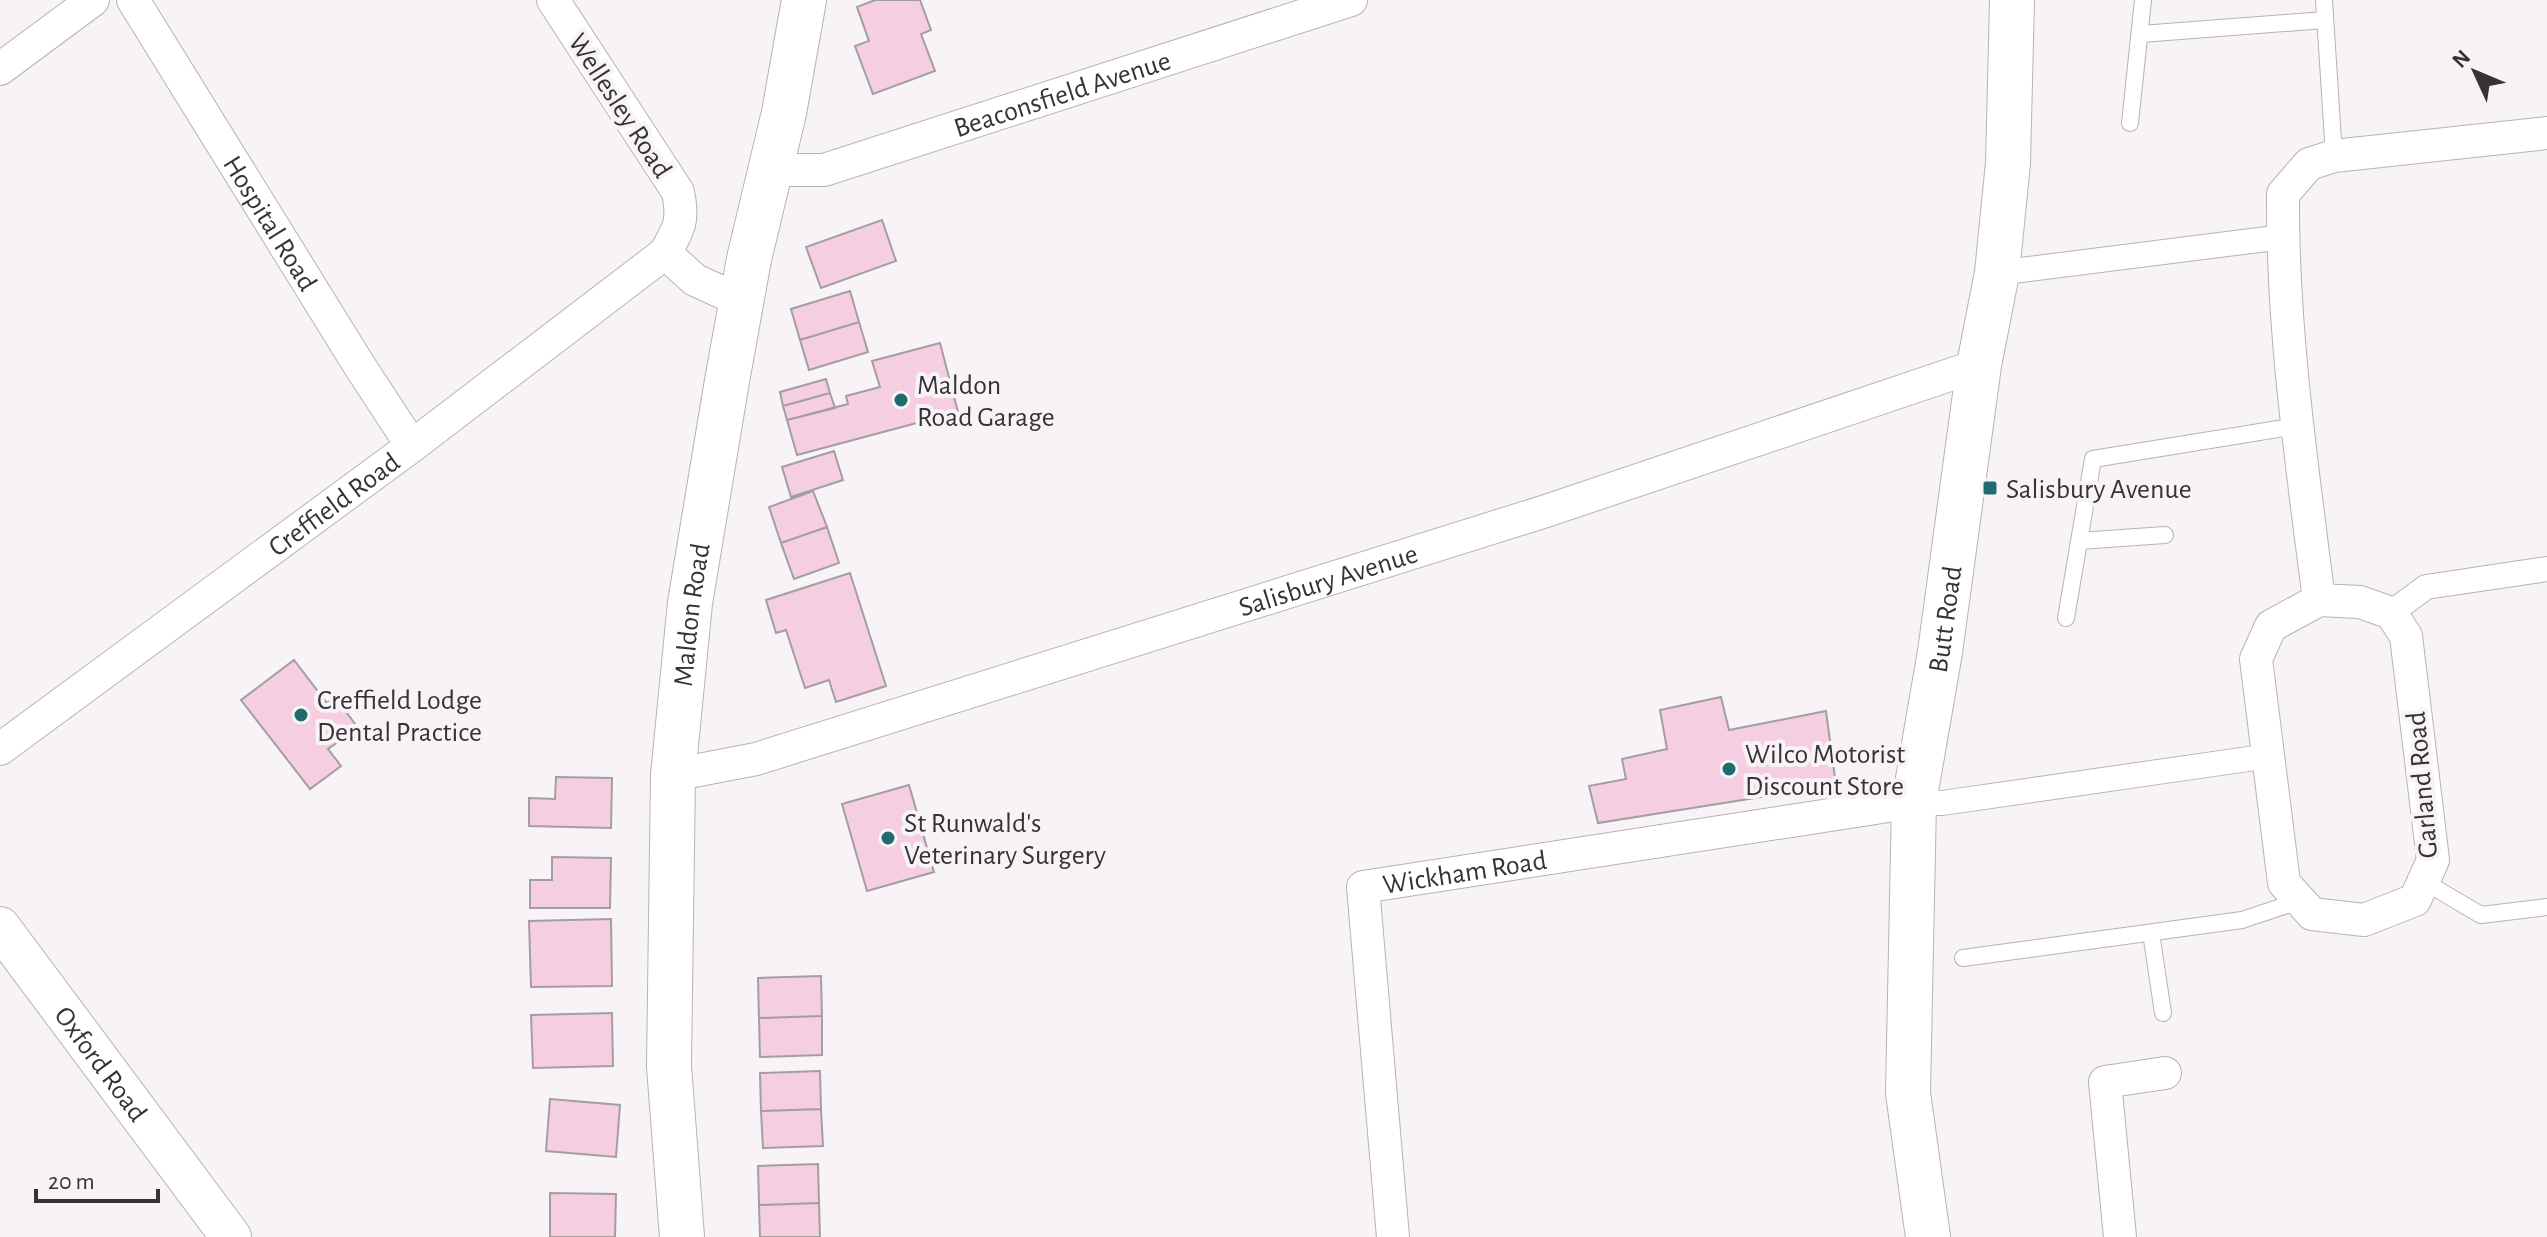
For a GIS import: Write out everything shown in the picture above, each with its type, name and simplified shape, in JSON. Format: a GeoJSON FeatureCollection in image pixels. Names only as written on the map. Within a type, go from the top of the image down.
{"type":"FeatureCollection","features":[{"type":"Feature","properties":{"kind":"main road","name":"Maldon Road"},"geometry":{"type":"LineString","coordinates":[[682,1237],[669,1066],[673,775],[690,603],[741,301],[784,113],[804,0]]}},
{"type":"Feature","properties":{"kind":"main road","name":"Butt Road"},"geometry":{"type":"LineString","coordinates":[[1928,1237],[1908,1093],[1914,802],[1940,652],[1979,365],[1997,273],[2008,163],[2012,0]]}},
{"type":"Feature","properties":{"kind":"street"},"geometry":{"type":"LineString","coordinates":[[0,69],[93,0]]}},
{"type":"Feature","properties":{"kind":"street","name":"Hospital Road"},"geometry":{"type":"LineString","coordinates":[[133,0],[412,446]]}},
{"type":"Feature","properties":{"kind":"street","name":"Wellesley Road"},"geometry":{"type":"LineString","coordinates":[[553,0],[678,192],[682,212]]}},
{"type":"Feature","properties":{"kind":"street","name":"Beaconsfield Avenue"},"geometry":{"type":"LineString","coordinates":[[770,170],[824,170],[1351,0]]}},
{"type":"Feature","properties":{"kind":"street"},"geometry":{"type":"LineString","coordinates":[[2319,600],[2297,426],[2283,237],[2283,194],[2309,164],[2334,156],[2547,133]]}},
{"type":"Feature","properties":{"kind":"street","name":"Creffield Road"},"geometry":{"type":"LineString","coordinates":[[0,749],[412,446],[665,253],[680,228],[682,212]]}},
{"type":"Feature","properties":{"kind":"street"},"geometry":{"type":"LineString","coordinates":[[1997,273],[2283,237]]}},
{"type":"Feature","properties":{"kind":"street"},"geometry":{"type":"LineString","coordinates":[[665,253],[695,280],[741,301]]}},
{"type":"Feature","properties":{"kind":"street","name":"Salisbury Avenue"},"geometry":{"type":"LineString","coordinates":[[673,775],[756,759],[1500,526],[1979,365]]}},
{"type":"Feature","properties":{"kind":"street"},"geometry":{"type":"LineString","coordinates":[[2299,901],[2284,883],[2256,659],[2271,626],[2319,600],[2360,602],[2391,613],[2426,587],[2547,569]]}},
{"type":"Feature","properties":{"kind":"street","name":"Garland Road"},"geometry":{"type":"LineString","coordinates":[[2299,901],[2312,914],[2364,920],[2415,900],[2433,860],[2406,636],[2391,613]]}},
{"type":"Feature","properties":{"kind":"street"},"geometry":{"type":"LineString","coordinates":[[1914,802],[1942,803],[2269,756]]}},
{"type":"Feature","properties":{"kind":"street","name":"Wickham Road"},"geometry":{"type":"LineString","coordinates":[[1393,1237],[1363,887],[1914,802]]}},
{"type":"Feature","properties":{"kind":"street","name":"Oxford Road"},"geometry":{"type":"LineString","coordinates":[[0,927],[231,1237]]}},
{"type":"Feature","properties":{"kind":"street"},"geometry":{"type":"LineString","coordinates":[[2120,1237],[2105,1082],[2165,1073]]}},
{"type":"Feature","properties":{"kind":"lane"},"geometry":{"type":"LineString","coordinates":[[2130,123],[2143,0]]}},
{"type":"Feature","properties":{"kind":"lane"},"geometry":{"type":"LineString","coordinates":[[2324,0],[2334,156]]}},
{"type":"Feature","properties":{"kind":"lane"},"geometry":{"type":"LineString","coordinates":[[2141,34],[2325,20]]}},
{"type":"Feature","properties":{"kind":"lane"},"geometry":{"type":"LineString","coordinates":[[2066,618],[2093,459],[2297,426]]}},
{"type":"Feature","properties":{"kind":"lane"},"geometry":{"type":"LineString","coordinates":[[2079,541],[2165,535]]}},
{"type":"Feature","properties":{"kind":"lane"},"geometry":{"type":"LineString","coordinates":[[2423,881],[2481,915],[2547,907]]}},
{"type":"Feature","properties":{"kind":"lane"},"geometry":{"type":"LineString","coordinates":[[1963,958],[2242,920],[2299,901]]}},
{"type":"Feature","properties":{"kind":"lane"},"geometry":{"type":"LineString","coordinates":[[2151,933],[2163,1013]]}},
{"type":"Feature","properties":{"kind":"building"},"geometry":{"type":"Polygon","coordinates":[[[875,0],[920,0],[931,30],[921,34],[935,71],[873,94],[855,46],[869,41],[857,7],[875,0]]]}},
{"type":"Feature","properties":{"kind":"building"},"geometry":{"type":"Polygon","coordinates":[[[882,220],[896,261],[821,288],[806,247],[882,220]]]}},
{"type":"Feature","properties":{"kind":"building"},"geometry":{"type":"Polygon","coordinates":[[[850,291],[859,322],[800,340],[791,309],[850,291]]]}},
{"type":"Feature","properties":{"kind":"building"},"geometry":{"type":"Polygon","coordinates":[[[859,322],[868,352],[809,370],[800,340],[859,322]]]}},
{"type":"Feature","properties":{"kind":"building","name":"Maldon Road Garage"},"geometry":{"type":"Polygon","coordinates":[[[940,343],[958,412],[797,455],[787,420],[848,404],[846,396],[880,387],[872,361],[940,343]]]}},
{"type":"Feature","properties":{"kind":"building"},"geometry":{"type":"Polygon","coordinates":[[[826,379],[830,393],[783,406],[780,392],[826,379]]]}},
{"type":"Feature","properties":{"kind":"building"},"geometry":{"type":"Polygon","coordinates":[[[830,393],[835,408],[787,420],[783,406],[830,393]]]}},
{"type":"Feature","properties":{"kind":"building"},"geometry":{"type":"Polygon","coordinates":[[[834,451],[843,480],[791,497],[782,467],[834,451]]]}},
{"type":"Feature","properties":{"kind":"building"},"geometry":{"type":"Polygon","coordinates":[[[813,491],[827,527],[781,543],[769,507],[813,491]]]}},
{"type":"Feature","properties":{"kind":"building"},"geometry":{"type":"Polygon","coordinates":[[[827,527],[839,563],[794,579],[781,543],[827,527]]]}},
{"type":"Feature","properties":{"kind":"building"},"geometry":{"type":"Polygon","coordinates":[[[850,573],[886,686],[836,702],[829,680],[805,688],[786,630],[776,633],[766,600],[850,573]]]}},
{"type":"Feature","properties":{"kind":"building","name":"Creffield Lodge Dental Practice"},"geometry":{"type":"Polygon","coordinates":[[[294,660],[327,703],[335,697],[358,728],[328,749],[341,766],[310,789],[241,700],[294,660]]]}},
{"type":"Feature","properties":{"kind":"building","name":"Wilco Motorist Discount Store"},"geometry":{"type":"Polygon","coordinates":[[[1721,697],[1729,730],[1826,711],[1836,785],[1598,823],[1589,786],[1626,779],[1622,759],[1667,749],[1660,710],[1721,697]]]}},
{"type":"Feature","properties":{"kind":"building"},"geometry":{"type":"Polygon","coordinates":[[[556,777],[612,778],[611,828],[529,826],[529,798],[555,799],[556,777]]]}},
{"type":"Feature","properties":{"kind":"building","name":"St Runwald's Veterinary Surgery"},"geometry":{"type":"Polygon","coordinates":[[[909,785],[934,872],[867,891],[842,804],[909,785]]]}},
{"type":"Feature","properties":{"kind":"building"},"geometry":{"type":"Polygon","coordinates":[[[552,857],[611,858],[610,908],[530,908],[530,880],[552,880],[552,857]]]}},
{"type":"Feature","properties":{"kind":"building"},"geometry":{"type":"Polygon","coordinates":[[[611,919],[612,986],[531,987],[529,921],[611,919]]]}},
{"type":"Feature","properties":{"kind":"building"},"geometry":{"type":"Polygon","coordinates":[[[821,976],[822,1016],[759,1018],[758,978],[821,976]]]}},
{"type":"Feature","properties":{"kind":"building"},"geometry":{"type":"Polygon","coordinates":[[[612,1013],[613,1066],[533,1068],[531,1015],[612,1013]]]}},
{"type":"Feature","properties":{"kind":"building"},"geometry":{"type":"Polygon","coordinates":[[[822,1016],[822,1055],[760,1057],[759,1018],[822,1016]]]}},
{"type":"Feature","properties":{"kind":"building"},"geometry":{"type":"Polygon","coordinates":[[[820,1071],[821,1109],[761,1111],[760,1073],[820,1071]]]}},
{"type":"Feature","properties":{"kind":"building"},"geometry":{"type":"Polygon","coordinates":[[[550,1099],[620,1105],[616,1157],[546,1151],[550,1099]]]}},
{"type":"Feature","properties":{"kind":"building"},"geometry":{"type":"Polygon","coordinates":[[[821,1109],[823,1146],[763,1148],[761,1111],[821,1109]]]}},
{"type":"Feature","properties":{"kind":"building"},"geometry":{"type":"Polygon","coordinates":[[[818,1164],[819,1203],[759,1205],[758,1166],[818,1164]]]}},
{"type":"Feature","properties":{"kind":"building"},"geometry":{"type":"Polygon","coordinates":[[[550,1193],[616,1194],[615,1237],[550,1237],[550,1193]]]}},
{"type":"Feature","properties":{"kind":"building"},"geometry":{"type":"Polygon","coordinates":[[[819,1203],[820,1237],[760,1237],[759,1205],[819,1203]]]}},
{"type":"Feature","properties":{"kind":"place","name":"Maldon Road Garage"},"geometry":{"type":"Point","coordinates":[901,400]}},
{"type":"Feature","properties":{"kind":"place","name":"Salisbury Avenue"},"geometry":{"type":"Point","coordinates":[1990,488]}},
{"type":"Feature","properties":{"kind":"place","name":"Creffield Lodge Dental Practice"},"geometry":{"type":"Point","coordinates":[301,715]}},
{"type":"Feature","properties":{"kind":"place","name":"Wilco Motorist Discount Store"},"geometry":{"type":"Point","coordinates":[1729,769]}},
{"type":"Feature","properties":{"kind":"place","name":"St Runwald's Veterinary Surgery"},"geometry":{"type":"Point","coordinates":[888,838]}}]}
